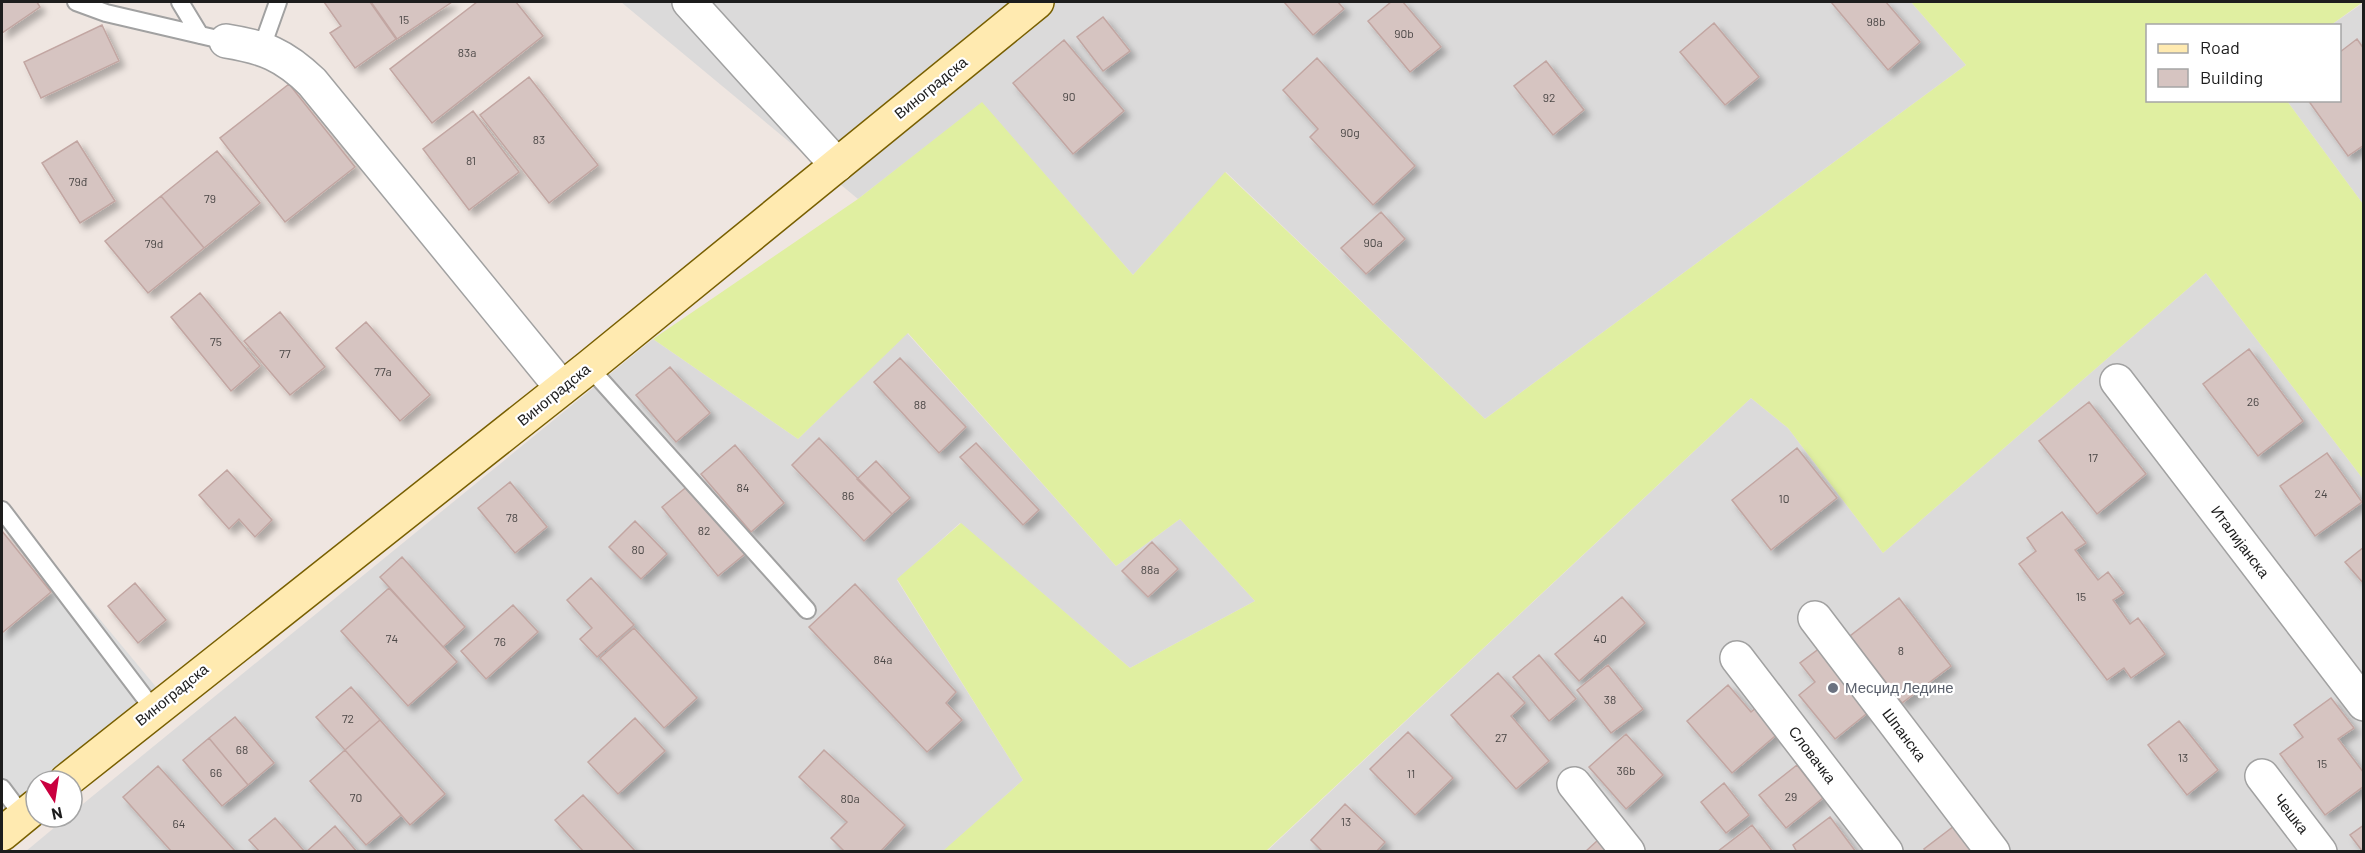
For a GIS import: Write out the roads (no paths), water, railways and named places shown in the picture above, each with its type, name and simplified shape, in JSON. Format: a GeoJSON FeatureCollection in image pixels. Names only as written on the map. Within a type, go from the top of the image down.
{"type":"FeatureCollection","features":[{"type":"Feature","properties":{"kind":"street"},"geometry":{"type":"LineString","coordinates":[[689,2],[837,165]]}},
{"type":"Feature","properties":{"kind":"street","name":"Виноградска"},"geometry":{"type":"LineString","coordinates":[[81,769],[589,367],[1037,2]]}},
{"type":"Feature","properties":{"kind":"street"},"geometry":{"type":"LineString","coordinates":[[213,38],[262,47],[294,64],[312,82],[562,388]]}},
{"type":"Feature","properties":{"kind":"street","name":"Италијанска"},"geometry":{"type":"LineString","coordinates":[[2117,381],[2364,704]]}},
{"type":"Feature","properties":{"kind":"street","name":"Шпанска"},"geometry":{"type":"LineString","coordinates":[[1815,618],[1993,852]]}},
{"type":"Feature","properties":{"kind":"street","name":"Словачка"},"geometry":{"type":"LineString","coordinates":[[1737,658],[1886,852]]}},
{"type":"Feature","properties":{"kind":"street","name":"Чешка"},"geometry":{"type":"LineString","coordinates":[[2262,776],[2320,852]]}},
{"type":"Feature","properties":{"kind":"street"},"geometry":{"type":"LineString","coordinates":[[1574,784],[1628,852]]}},
{"type":"Feature","properties":{"kind":"lane"},"geometry":{"type":"LineString","coordinates":[[76,2],[106,13],[213,38]]}},
{"type":"Feature","properties":{"kind":"lane"},"geometry":{"type":"LineString","coordinates":[[180,2],[213,38]]}},
{"type":"Feature","properties":{"kind":"lane"},"geometry":{"type":"LineString","coordinates":[[262,47],[278,2]]}},
{"type":"Feature","properties":{"kind":"lane"},"geometry":{"type":"LineString","coordinates":[[589,367],[807,610]]}},
{"type":"Feature","properties":{"kind":"lane"},"geometry":{"type":"LineString","coordinates":[[2,510],[154,710]]}},
{"type":"Feature","properties":{"kind":"lane"},"geometry":{"type":"LineString","coordinates":[[2,788],[20,818]]}},
{"type":"Feature","properties":{"kind":"place","name":"Месџид Ледине"},"geometry":{"type":"Point","coordinates":[1833,688]}}]}
